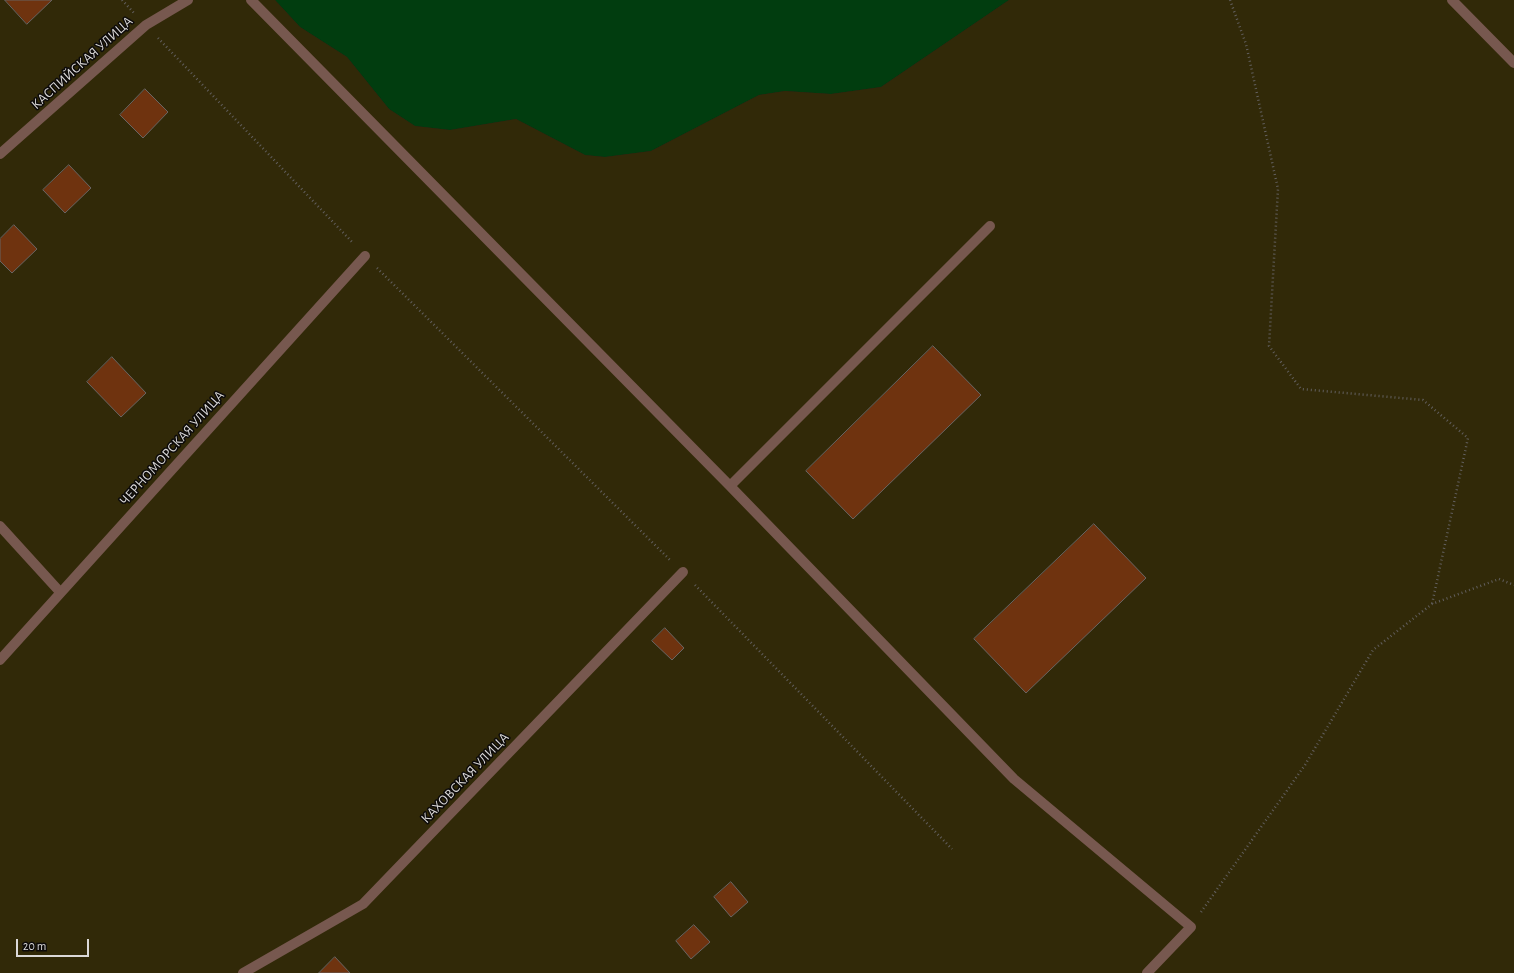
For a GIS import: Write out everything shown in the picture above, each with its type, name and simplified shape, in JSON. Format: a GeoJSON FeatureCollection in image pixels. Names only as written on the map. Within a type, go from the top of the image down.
{"type":"FeatureCollection","features":[{"type":"Feature","properties":{"kind":"street","name":"КАСПИЙСКАЯ УЛИЦА"},"geometry":{"type":"LineString","coordinates":[[0,154],[146,25],[188,0]]}},
{"type":"Feature","properties":{"kind":"street"},"geometry":{"type":"LineString","coordinates":[[251,0],[730,486],[1014,779],[1190,927],[1147,973]]}},
{"type":"Feature","properties":{"kind":"street"},"geometry":{"type":"LineString","coordinates":[[1452,0],[1514,62]]}},
{"type":"Feature","properties":{"kind":"street"},"geometry":{"type":"LineString","coordinates":[[730,486],[990,226]]}},
{"type":"Feature","properties":{"kind":"street","name":"ЧЕРНОМОРСКАЯ УЛИЦА"},"geometry":{"type":"LineString","coordinates":[[0,660],[365,256]]}},
{"type":"Feature","properties":{"kind":"street"},"geometry":{"type":"LineString","coordinates":[[0,526],[60,592]]}},
{"type":"Feature","properties":{"kind":"street","name":"КАХОВСКАЯ УЛИЦА"},"geometry":{"type":"LineString","coordinates":[[243,973],[363,904],[683,572]]}},
{"type":"Feature","properties":{"kind":"path"},"geometry":{"type":"LineString","coordinates":[[122,0],[365,256],[683,572],[952,849]]}},
{"type":"Feature","properties":{"kind":"path"},"geometry":{"type":"LineString","coordinates":[[1230,0],[1246,44],[1278,189],[1269,346],[1301,389],[1422,400],[1468,438],[1432,604]]}},
{"type":"Feature","properties":{"kind":"path"},"geometry":{"type":"LineString","coordinates":[[1190,927],[1305,765],[1372,650],[1432,604],[1499,579],[1514,585]]}},
{"type":"Feature","properties":{"kind":"green space"},"geometry":{"type":"Polygon","coordinates":[[[275,0],[1009,0],[881,87],[831,94],[785,91],[759,95],[651,151],[605,157],[585,155],[516,119],[450,130],[415,126],[389,109],[347,57],[300,27],[275,0]]]}},
{"type":"Feature","properties":{"kind":"sand"},"geometry":{"type":"Polygon","coordinates":[[[0,0],[275,0],[300,27],[347,57],[389,109],[415,126],[450,130],[516,119],[585,155],[605,157],[651,151],[759,95],[785,91],[831,94],[881,87],[1009,0],[1514,0],[1514,973],[0,973],[0,0]]]}},
{"type":"Feature","properties":{"kind":"building"},"geometry":{"type":"Polygon","coordinates":[[[5,0],[52,0],[27,24],[5,0]]]}},
{"type":"Feature","properties":{"kind":"building"},"geometry":{"type":"Polygon","coordinates":[[[145,89],[168,112],[143,138],[120,115],[145,89]]]}},
{"type":"Feature","properties":{"kind":"building"},"geometry":{"type":"Polygon","coordinates":[[[69,165],[91,188],[65,213],[43,190],[69,165]]]}},
{"type":"Feature","properties":{"kind":"building"},"geometry":{"type":"Polygon","coordinates":[[[14,225],[37,249],[12,273],[0,261],[0,239],[14,225]]]}},
{"type":"Feature","properties":{"kind":"building"},"geometry":{"type":"Polygon","coordinates":[[[933,346],[981,395],[853,519],[806,471],[933,346]]]}},
{"type":"Feature","properties":{"kind":"building"},"geometry":{"type":"Polygon","coordinates":[[[112,357],[146,393],[121,417],[87,382],[112,357]]]}},
{"type":"Feature","properties":{"kind":"building"},"geometry":{"type":"Polygon","coordinates":[[[1094,524],[1146,578],[1026,693],[974,639],[1094,524]]]}},
{"type":"Feature","properties":{"kind":"building"},"geometry":{"type":"Polygon","coordinates":[[[665,628],[684,648],[672,660],[652,641],[665,628]]]}},
{"type":"Feature","properties":{"kind":"building"},"geometry":{"type":"Polygon","coordinates":[[[731,882],[748,902],[731,917],[714,897],[731,882]]]}},
{"type":"Feature","properties":{"kind":"building"},"geometry":{"type":"Polygon","coordinates":[[[694,925],[710,942],[691,959],[676,941],[694,925]]]}},
{"type":"Feature","properties":{"kind":"building"},"geometry":{"type":"Polygon","coordinates":[[[335,957],[350,973],[319,973],[335,957]]]}}]}
